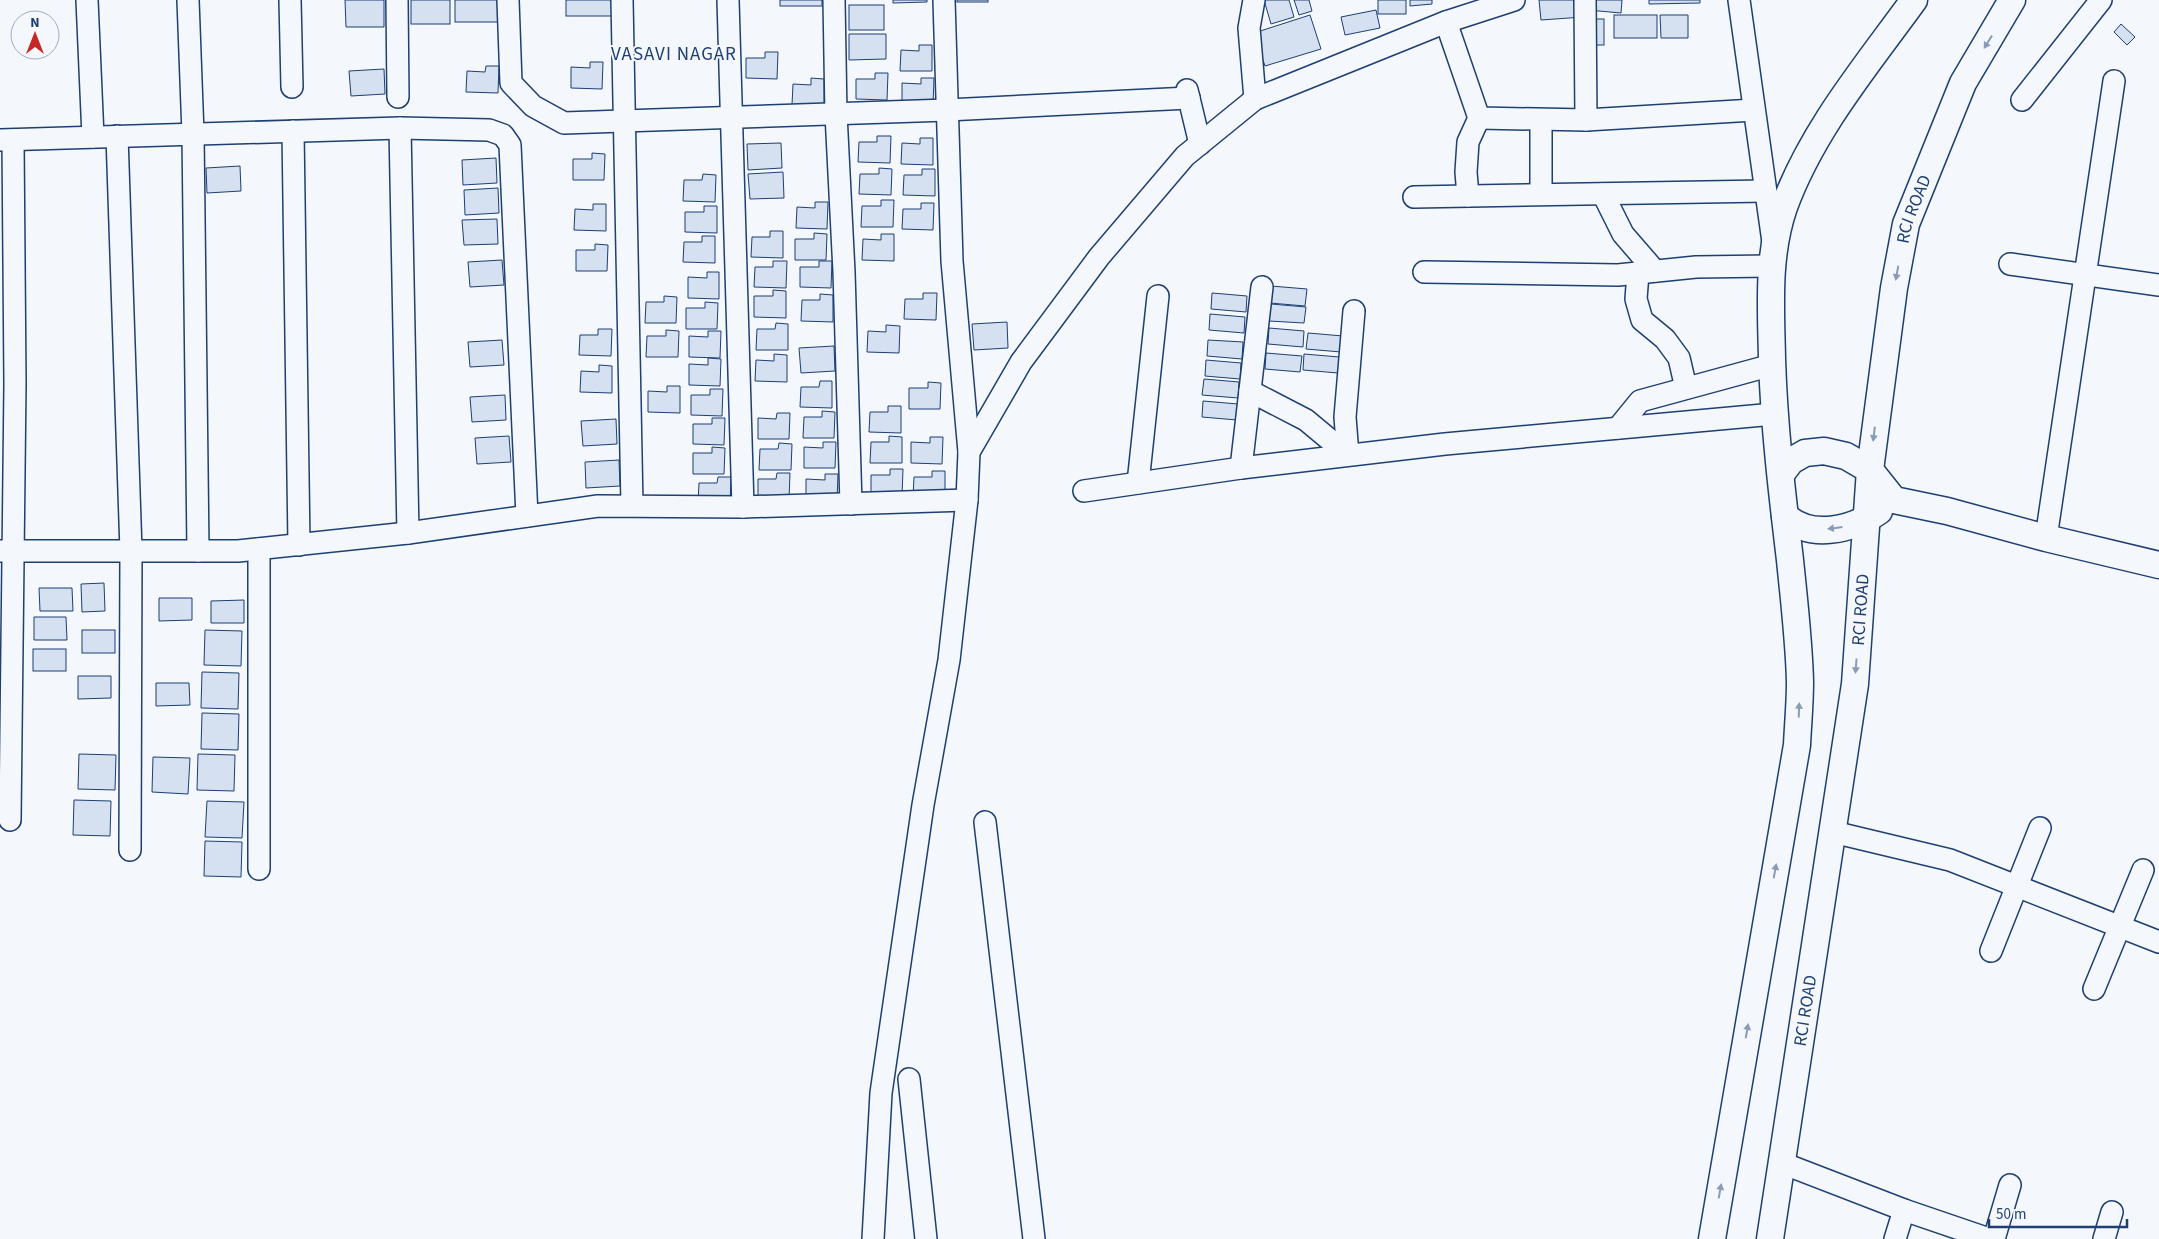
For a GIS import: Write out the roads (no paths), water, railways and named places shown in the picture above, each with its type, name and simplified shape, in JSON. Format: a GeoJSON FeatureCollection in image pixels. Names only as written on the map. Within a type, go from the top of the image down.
{"type":"FeatureCollection","features":[{"type":"Feature","properties":{"kind":"main road"},"geometry":{"type":"LineString","coordinates":[[1712,1239],[1797,745],[1800,681],[1795,610],[1774,414],[1772,365],[1773,257],[1784,208],[1798,174],[1815,142],[1838,105],[1914,0]]}},
{"type":"Feature","properties":{"kind":"main road","name":"RCI ROAD"},"geometry":{"type":"LineString","coordinates":[[1770,1239],[1855,684],[1870,470],[1894,288],[1906,224],[1962,83],[2012,0]]}},
{"type":"Feature","properties":{"kind":"main road"},"geometry":{"type":"LineString","coordinates":[[1781,474],[1792,461],[1805,453],[1824,451],[1846,456],[1870,470],[1894,500],[2159,564]]}},
{"type":"Feature","properties":{"kind":"main road"},"geometry":{"type":"LineString","coordinates":[[1785,516],[1793,523],[1808,530],[1849,526],[1866,520],[1894,500]]}},
{"type":"Feature","properties":{"kind":"street"},"geometry":{"type":"LineString","coordinates":[[87,0],[93,137]]}},
{"type":"Feature","properties":{"kind":"street"},"geometry":{"type":"LineString","coordinates":[[188,0],[193,134],[198,552]]}},
{"type":"Feature","properties":{"kind":"street"},"geometry":{"type":"LineString","coordinates":[[290,0],[292,87]]}},
{"type":"Feature","properties":{"kind":"street"},"geometry":{"type":"LineString","coordinates":[[397,0],[398,97]]}},
{"type":"Feature","properties":{"kind":"street"},"geometry":{"type":"LineString","coordinates":[[508,0],[511,83],[534,106],[564,123],[947,110],[1188,94],[1200,144]]}},
{"type":"Feature","properties":{"kind":"street"},"geometry":{"type":"LineString","coordinates":[[622,0],[632,505]]}},
{"type":"Feature","properties":{"kind":"street"},"geometry":{"type":"LineString","coordinates":[[728,0],[743,507]]}},
{"type":"Feature","properties":{"kind":"street"},"geometry":{"type":"LineString","coordinates":[[834,0],[836,114],[844,272],[851,504]]}},
{"type":"Feature","properties":{"kind":"street"},"geometry":{"type":"LineString","coordinates":[[873,1239],[881,1093],[923,805],[949,660],[967,500],[969,452],[952,261],[944,0]]}},
{"type":"Feature","properties":{"kind":"street"},"geometry":{"type":"LineString","coordinates":[[1254,0],[1249,28],[1255,99]]}},
{"type":"Feature","properties":{"kind":"street"},"geometry":{"type":"LineString","coordinates":[[969,452],[1021,362],[1088,272],[1185,156],[1255,99],[1446,22],[1514,0]]}},
{"type":"Feature","properties":{"kind":"street"},"geometry":{"type":"LineString","coordinates":[[1585,0],[1586,120]]}},
{"type":"Feature","properties":{"kind":"street"},"geometry":{"type":"LineString","coordinates":[[1424,272],[1618,275],[1773,257],[1739,0]]}},
{"type":"Feature","properties":{"kind":"street"},"geometry":{"type":"LineString","coordinates":[[2022,100],[2101,0]]}},
{"type":"Feature","properties":{"kind":"street"},"geometry":{"type":"LineString","coordinates":[[1446,22],[1479,118],[1468,142],[1466,172],[1468,196]]}},
{"type":"Feature","properties":{"kind":"street"},"geometry":{"type":"LineString","coordinates":[[2046,538],[2114,81]]}},
{"type":"Feature","properties":{"kind":"street"},"geometry":{"type":"LineString","coordinates":[[1479,118],[1586,120],[1754,110]]}},
{"type":"Feature","properties":{"kind":"street"},"geometry":{"type":"LineString","coordinates":[[1541,120],[1541,194]]}},
{"type":"Feature","properties":{"kind":"street"},"geometry":{"type":"LineString","coordinates":[[10,820],[7,551],[7,140],[400,128],[489,130],[503,135],[510,145],[527,516]]}},
{"type":"Feature","properties":{"kind":"street"},"geometry":{"type":"LineString","coordinates":[[400,128],[408,532]]}},
{"type":"Feature","properties":{"kind":"street"},"geometry":{"type":"LineString","coordinates":[[293,131],[299,545]]}},
{"type":"Feature","properties":{"kind":"street"},"geometry":{"type":"LineString","coordinates":[[117,136],[131,552],[130,850]]}},
{"type":"Feature","properties":{"kind":"street"},"geometry":{"type":"LineString","coordinates":[[1414,197],[1765,191]]}},
{"type":"Feature","properties":{"kind":"street"},"geometry":{"type":"LineString","coordinates":[[1603,194],[1623,234],[1647,272]]}},
{"type":"Feature","properties":{"kind":"street"},"geometry":{"type":"LineString","coordinates":[[2010,264],[2159,285]]}},
{"type":"Feature","properties":{"kind":"street"},"geometry":{"type":"LineString","coordinates":[[1647,272],[1636,299],[1642,320],[1665,339],[1679,358],[1686,388]]}},
{"type":"Feature","properties":{"kind":"street"},"geometry":{"type":"LineString","coordinates":[[1241,468],[1262,287]]}},
{"type":"Feature","properties":{"kind":"street"},"geometry":{"type":"LineString","coordinates":[[1138,483],[1158,296]]}},
{"type":"Feature","properties":{"kind":"street"},"geometry":{"type":"LineString","coordinates":[[1348,455],[1345,417],[1354,311]]}},
{"type":"Feature","properties":{"kind":"street"},"geometry":{"type":"LineString","coordinates":[[1618,428],[1640,401],[1772,365]]}},
{"type":"Feature","properties":{"kind":"street"},"geometry":{"type":"LineString","coordinates":[[1250,392],[1306,420],[1348,455]]}},
{"type":"Feature","properties":{"kind":"street"},"geometry":{"type":"LineString","coordinates":[[1084,491],[1241,468],[1348,455],[1774,414]]}},
{"type":"Feature","properties":{"kind":"street"},"geometry":{"type":"LineString","coordinates":[[7,551],[198,552],[259,549],[408,532],[598,506],[743,507],[967,500]]}},
{"type":"Feature","properties":{"kind":"street"},"geometry":{"type":"LineString","coordinates":[[259,549],[259,869]]}},
{"type":"Feature","properties":{"kind":"street"},"geometry":{"type":"LineString","coordinates":[[985,822],[1034,1239]]}},
{"type":"Feature","properties":{"kind":"street"},"geometry":{"type":"LineString","coordinates":[[1991,951],[2040,828]]}},
{"type":"Feature","properties":{"kind":"street"},"geometry":{"type":"LineString","coordinates":[[1833,832],[1950,860],[2159,942]]}},
{"type":"Feature","properties":{"kind":"street"},"geometry":{"type":"LineString","coordinates":[[2094,989],[2143,870]]}},
{"type":"Feature","properties":{"kind":"street"},"geometry":{"type":"LineString","coordinates":[[909,1078],[926,1239]]}},
{"type":"Feature","properties":{"kind":"street"},"geometry":{"type":"LineString","coordinates":[[1782,1164],[1904,1210],[1989,1239]]}},
{"type":"Feature","properties":{"kind":"street"},"geometry":{"type":"LineString","coordinates":[[1994,1239],[2010,1186]]}},
{"type":"Feature","properties":{"kind":"street"},"geometry":{"type":"LineString","coordinates":[[1895,1239],[1904,1210]]}},
{"type":"Feature","properties":{"kind":"street"},"geometry":{"type":"LineString","coordinates":[[2104,1239],[2112,1212]]}},
{"type":"Feature","properties":{"kind":"district","name":"VASAVI NAGAR"},"geometry":{"type":"Point","coordinates":[674,54]}}]}
